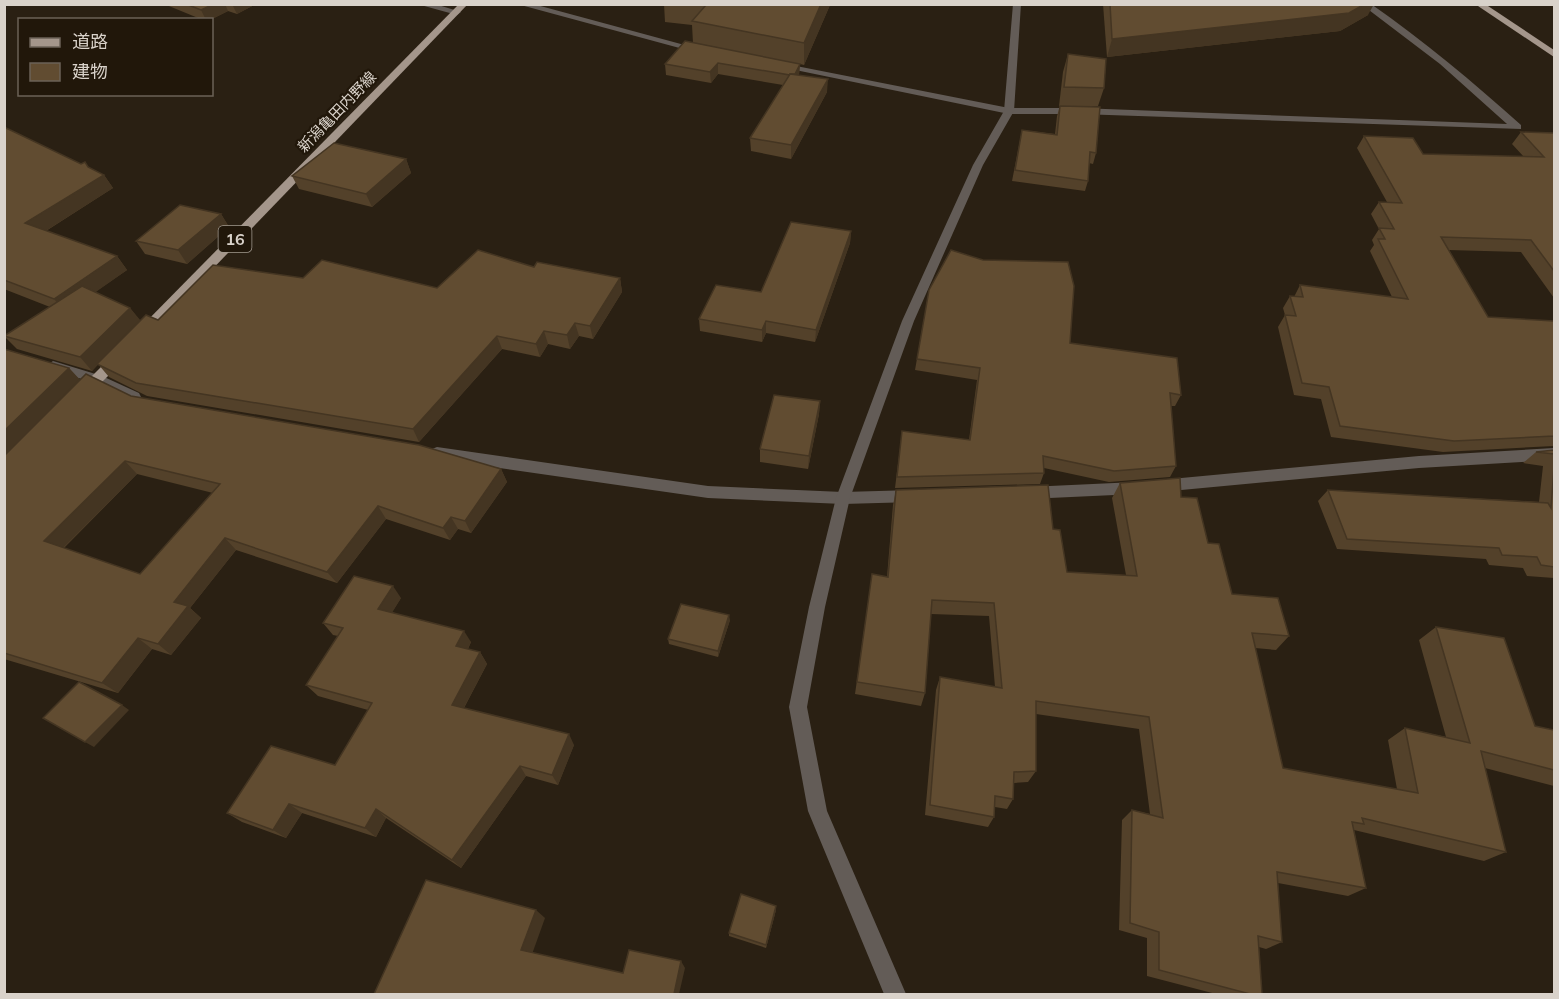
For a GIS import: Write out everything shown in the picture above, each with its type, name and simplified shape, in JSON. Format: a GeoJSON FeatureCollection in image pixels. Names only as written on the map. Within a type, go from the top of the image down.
{"type":"FeatureCollection","features":[{"type":"Feature","properties":{"kind":"main road"},"geometry":{"type":"LineString","coordinates":[[1479,4],[1554,54]]}},
{"type":"Feature","properties":{"kind":"main road","name":"新潟亀田内野線"},"geometry":{"type":"LineString","coordinates":[[72,405],[460,8]]}},
{"type":"Feature","properties":{"kind":"street"},"geometry":{"type":"LineString","coordinates":[[421,4],[460,8]]}},
{"type":"Feature","properties":{"kind":"street"},"geometry":{"type":"LineString","coordinates":[[521,4],[703,51]]}},
{"type":"Feature","properties":{"kind":"street"},"geometry":{"type":"LineString","coordinates":[[895,994],[818,811],[798,706],[817,607],[843,498],[908,321],[978,165],[1009,111],[1017,4]]}},
{"type":"Feature","properties":{"kind":"street"},"geometry":{"type":"LineString","coordinates":[[773,64],[1009,111],[1091,111],[1517,127],[1474,87],[1396,25],[1365,4]]}},
{"type":"Feature","properties":{"kind":"street"},"geometry":{"type":"LineString","coordinates":[[43,363],[97,379],[143,402]]}},
{"type":"Feature","properties":{"kind":"street"},"geometry":{"type":"LineString","coordinates":[[419,450],[708,492],[843,498],[924,496]]}},
{"type":"Feature","properties":{"kind":"street"},"geometry":{"type":"LineString","coordinates":[[1016,493],[1120,490],[1419,462],[1554,454]]}},
{"type":"Feature","properties":{"kind":"building"},"geometry":{"type":"Polygon","coordinates":[[[186,4],[214,4],[201,10],[186,4]]]}},
{"type":"Feature","properties":{"kind":"building"},"geometry":{"type":"Polygon","coordinates":[[[704,4],[821,4],[804,43],[692,21],[706,5],[704,4]]]}},
{"type":"Feature","properties":{"kind":"building"},"geometry":{"type":"Polygon","coordinates":[[[1110,4],[1365,4],[1349,13],[1112,39],[1110,4]]]}},
{"type":"Feature","properties":{"kind":"building"},"geometry":{"type":"Polygon","coordinates":[[[685,41],[800,64],[795,74],[790,75],[718,63],[710,72],[665,64],[685,41]]]}},
{"type":"Feature","properties":{"kind":"building"},"geometry":{"type":"Polygon","coordinates":[[[1068,54],[1106,59],[1104,88],[1064,87],[1068,54]]]}},
{"type":"Feature","properties":{"kind":"building"},"geometry":{"type":"Polygon","coordinates":[[[790,74],[828,79],[791,145],[750,138],[790,74]]]}},
{"type":"Feature","properties":{"kind":"building"},"geometry":{"type":"Polygon","coordinates":[[[1060,106],[1100,107],[1096,153],[1090,152],[1088,181],[1015,170],[1022,130],[1057,135],[1060,106]]]}},
{"type":"Feature","properties":{"kind":"building"},"geometry":{"type":"Polygon","coordinates":[[[4,127],[81,164],[85,162],[88,167],[104,175],[25,223],[117,256],[54,299],[4,280],[4,127]]]}},
{"type":"Feature","properties":{"kind":"building"},"geometry":{"type":"Polygon","coordinates":[[[1521,132],[1554,133],[1554,271],[1531,240],[1441,237],[1488,317],[1554,321],[1554,436],[1454,441],[1340,426],[1329,387],[1302,383],[1285,315],[1296,316],[1290,296],[1303,297],[1300,285],[1408,299],[1378,239],[1385,239],[1379,228],[1394,229],[1379,202],[1402,203],[1364,136],[1413,138],[1423,154],[1544,157],[1521,132]]]}},
{"type":"Feature","properties":{"kind":"building"},"geometry":{"type":"Polygon","coordinates":[[[334,143],[406,159],[366,194],[292,176],[334,143]]]}},
{"type":"Feature","properties":{"kind":"building"},"geometry":{"type":"Polygon","coordinates":[[[180,205],[221,214],[178,250],[136,241],[180,205]]]}},
{"type":"Feature","properties":{"kind":"building"},"geometry":{"type":"Polygon","coordinates":[[[791,222],[851,231],[816,330],[766,321],[762,330],[699,319],[716,285],[761,292],[791,222]]]}},
{"type":"Feature","properties":{"kind":"building"},"geometry":{"type":"Polygon","coordinates":[[[478,250],[534,267],[537,262],[620,278],[590,326],[575,323],[567,335],[544,331],[536,344],[497,336],[413,429],[136,383],[97,364],[146,315],[158,320],[213,265],[303,278],[322,260],[437,288],[478,250]]]}},
{"type":"Feature","properties":{"kind":"building"},"geometry":{"type":"Polygon","coordinates":[[[951,250],[983,260],[1068,262],[1074,286],[1070,343],[1177,358],[1181,395],[1170,393],[1176,466],[1114,471],[1043,456],[1044,473],[897,477],[902,431],[970,440],[980,368],[917,359],[929,290],[951,250]]]}},
{"type":"Feature","properties":{"kind":"building"},"geometry":{"type":"Polygon","coordinates":[[[82,286],[130,308],[80,357],[4,336],[82,286]]]}},
{"type":"Feature","properties":{"kind":"building"},"geometry":{"type":"Polygon","coordinates":[[[4,349],[69,368],[4,431],[4,349]]]}},
{"type":"Feature","properties":{"kind":"building"},"geometry":{"type":"Polygon","coordinates":[[[86,374],[131,396],[419,445],[501,469],[465,521],[451,517],[443,528],[378,506],[327,572],[225,538],[174,602],[188,606],[158,644],[138,638],[102,683],[4,653],[4,456],[86,374]],[[125,461],[44,541],[140,574],[220,484],[125,461]]]}},
{"type":"Feature","properties":{"kind":"building"},"geometry":{"type":"Polygon","coordinates":[[[774,395],[820,401],[809,456],[760,449],[774,395]]]}},
{"type":"Feature","properties":{"kind":"building"},"geometry":{"type":"Polygon","coordinates":[[[1554,450],[1554,454],[1536,452],[1554,450]]]}},
{"type":"Feature","properties":{"kind":"building"},"geometry":{"type":"Polygon","coordinates":[[[1554,468],[1554,567],[1541,565],[1537,557],[1502,555],[1499,548],[1347,539],[1328,490],[1548,503],[1551,508],[1554,468]]]}},
{"type":"Feature","properties":{"kind":"building"},"geometry":{"type":"Polygon","coordinates":[[[1180,478],[1181,497],[1197,498],[1208,543],[1219,544],[1232,594],[1278,598],[1289,636],[1252,633],[1283,768],[1418,793],[1405,728],[1470,743],[1436,627],[1504,638],[1535,726],[1554,730],[1554,770],[1481,751],[1506,852],[1362,818],[1364,824],[1352,822],[1366,888],[1277,872],[1282,942],[1258,936],[1262,994],[1250,994],[1159,970],[1159,932],[1130,923],[1132,810],[1163,818],[1149,717],[1036,701],[1036,771],[1014,772],[1013,799],[995,796],[994,817],[930,805],[940,677],[1002,688],[994,603],[932,600],[925,693],[857,682],[872,574],[888,577],[896,490],[1048,485],[1053,529],[1060,530],[1067,572],[1137,576],[1120,483],[1180,478]]]}},
{"type":"Feature","properties":{"kind":"building"},"geometry":{"type":"Polygon","coordinates":[[[354,576],[393,586],[378,609],[464,631],[456,646],[480,652],[452,705],[569,734],[552,775],[520,766],[452,860],[376,809],[365,828],[289,804],[273,830],[227,813],[271,746],[335,765],[372,703],[306,685],[343,628],[323,623],[354,576]]]}},
{"type":"Feature","properties":{"kind":"building"},"geometry":{"type":"Polygon","coordinates":[[[681,604],[729,615],[718,651],[668,639],[681,604]]]}},
{"type":"Feature","properties":{"kind":"building"},"geometry":{"type":"Polygon","coordinates":[[[79,682],[122,705],[85,742],[43,718],[79,682]]]}},
{"type":"Feature","properties":{"kind":"building"},"geometry":{"type":"Polygon","coordinates":[[[426,880],[536,910],[521,950],[623,973],[629,950],[681,961],[674,994],[374,994],[426,880]]]}},
{"type":"Feature","properties":{"kind":"building"},"geometry":{"type":"Polygon","coordinates":[[[741,894],[776,906],[766,945],[729,933],[741,894]]]}}]}
